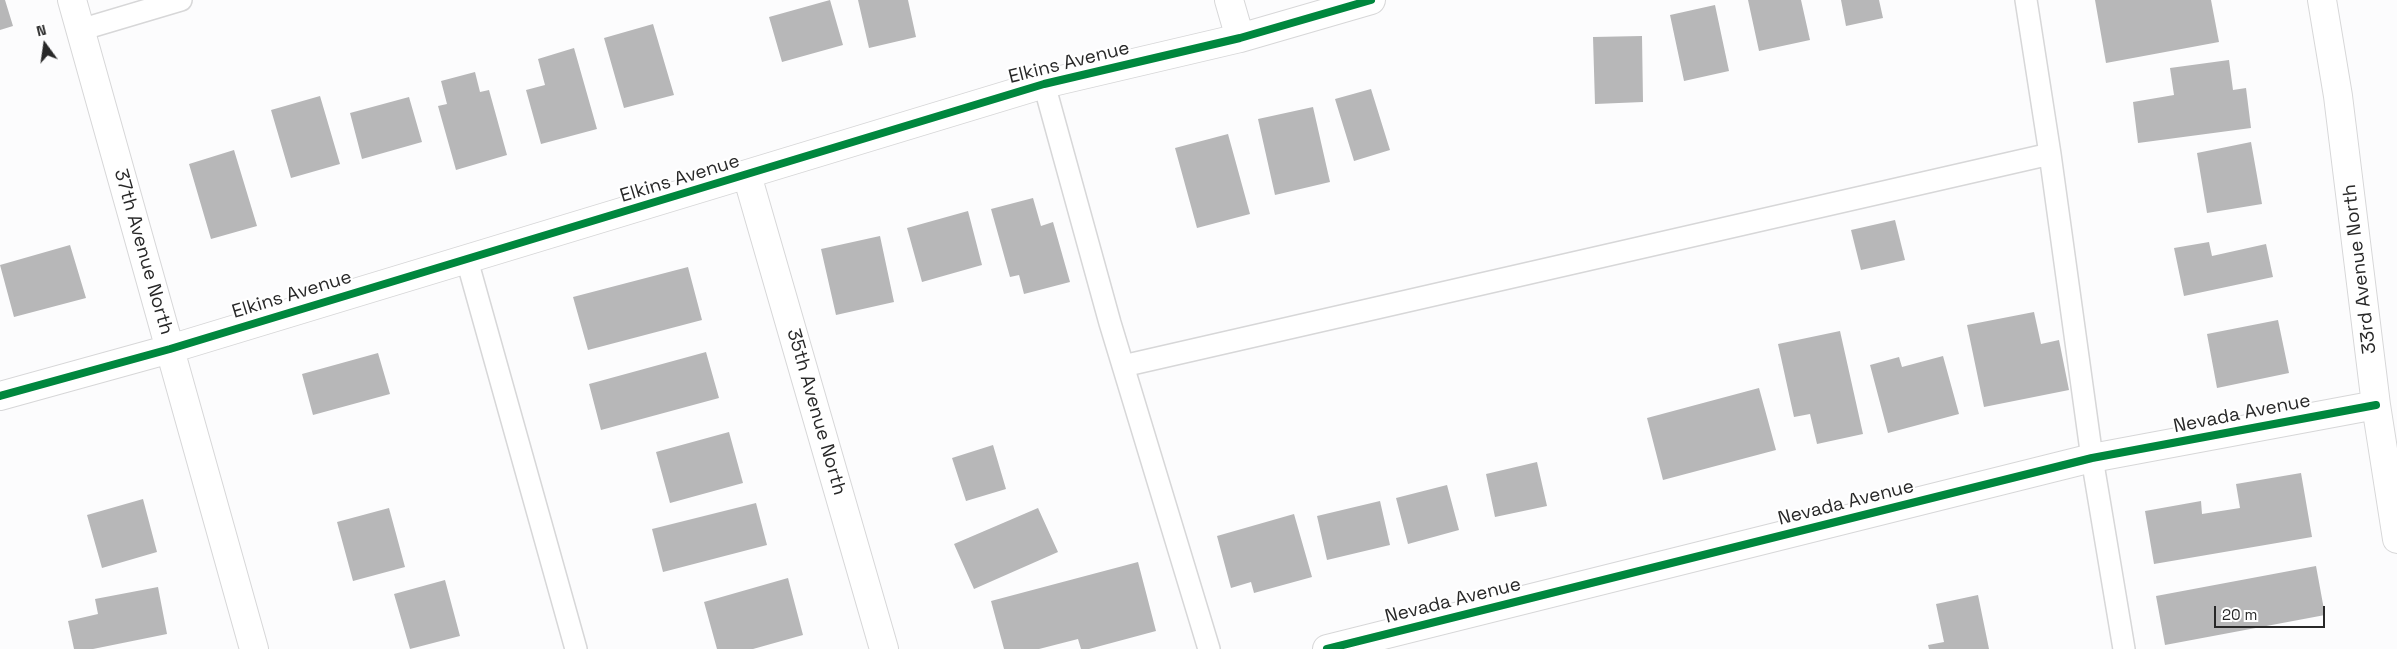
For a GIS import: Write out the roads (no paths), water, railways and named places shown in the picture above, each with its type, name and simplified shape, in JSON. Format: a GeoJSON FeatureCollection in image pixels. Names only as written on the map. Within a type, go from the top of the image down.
{"type":"FeatureCollection","features":[{"type":"Feature","properties":{"kind":"street","name":"37th Avenue North"},"geometry":{"type":"LineString","coordinates":[[72,0],[254,649]]}},
{"type":"Feature","properties":{"kind":"street"},"geometry":{"type":"LineString","coordinates":[[1229,0],[1240,38]]}},
{"type":"Feature","properties":{"kind":"street","name":"Elkins Avenue"},"geometry":{"type":"LineString","coordinates":[[0,396],[170,348],[466,260],[1044,84],[1240,38],[1371,0]]}},
{"type":"Feature","properties":{"kind":"street","name":"33rd Avenue North"},"geometry":{"type":"LineString","coordinates":[[2322,0],[2338,96],[2376,405],[2397,539]]}},
{"type":"Feature","properties":{"kind":"street","name":"35th Avenue North"},"geometry":{"type":"LineString","coordinates":[[747,175],[884,649]]}},
{"type":"Feature","properties":{"kind":"street","name":"Nevada Avenue"},"geometry":{"type":"LineString","coordinates":[[1327,649],[2092,458],[2376,405]]}},
{"type":"Feature","properties":{"kind":"lane"},"geometry":{"type":"LineString","coordinates":[[80,30],[181,0]]}},
{"type":"Feature","properties":{"kind":"lane"},"geometry":{"type":"LineString","coordinates":[[2026,0],[2050,154],[2092,458],[2124,649]]}},
{"type":"Feature","properties":{"kind":"lane"},"geometry":{"type":"LineString","coordinates":[[1044,84],[1123,366],[1209,649]]}},
{"type":"Feature","properties":{"kind":"lane"},"geometry":{"type":"LineString","coordinates":[[1123,366],[2050,154]]}},
{"type":"Feature","properties":{"kind":"lane"},"geometry":{"type":"LineString","coordinates":[[466,260],[576,649]]}}]}
